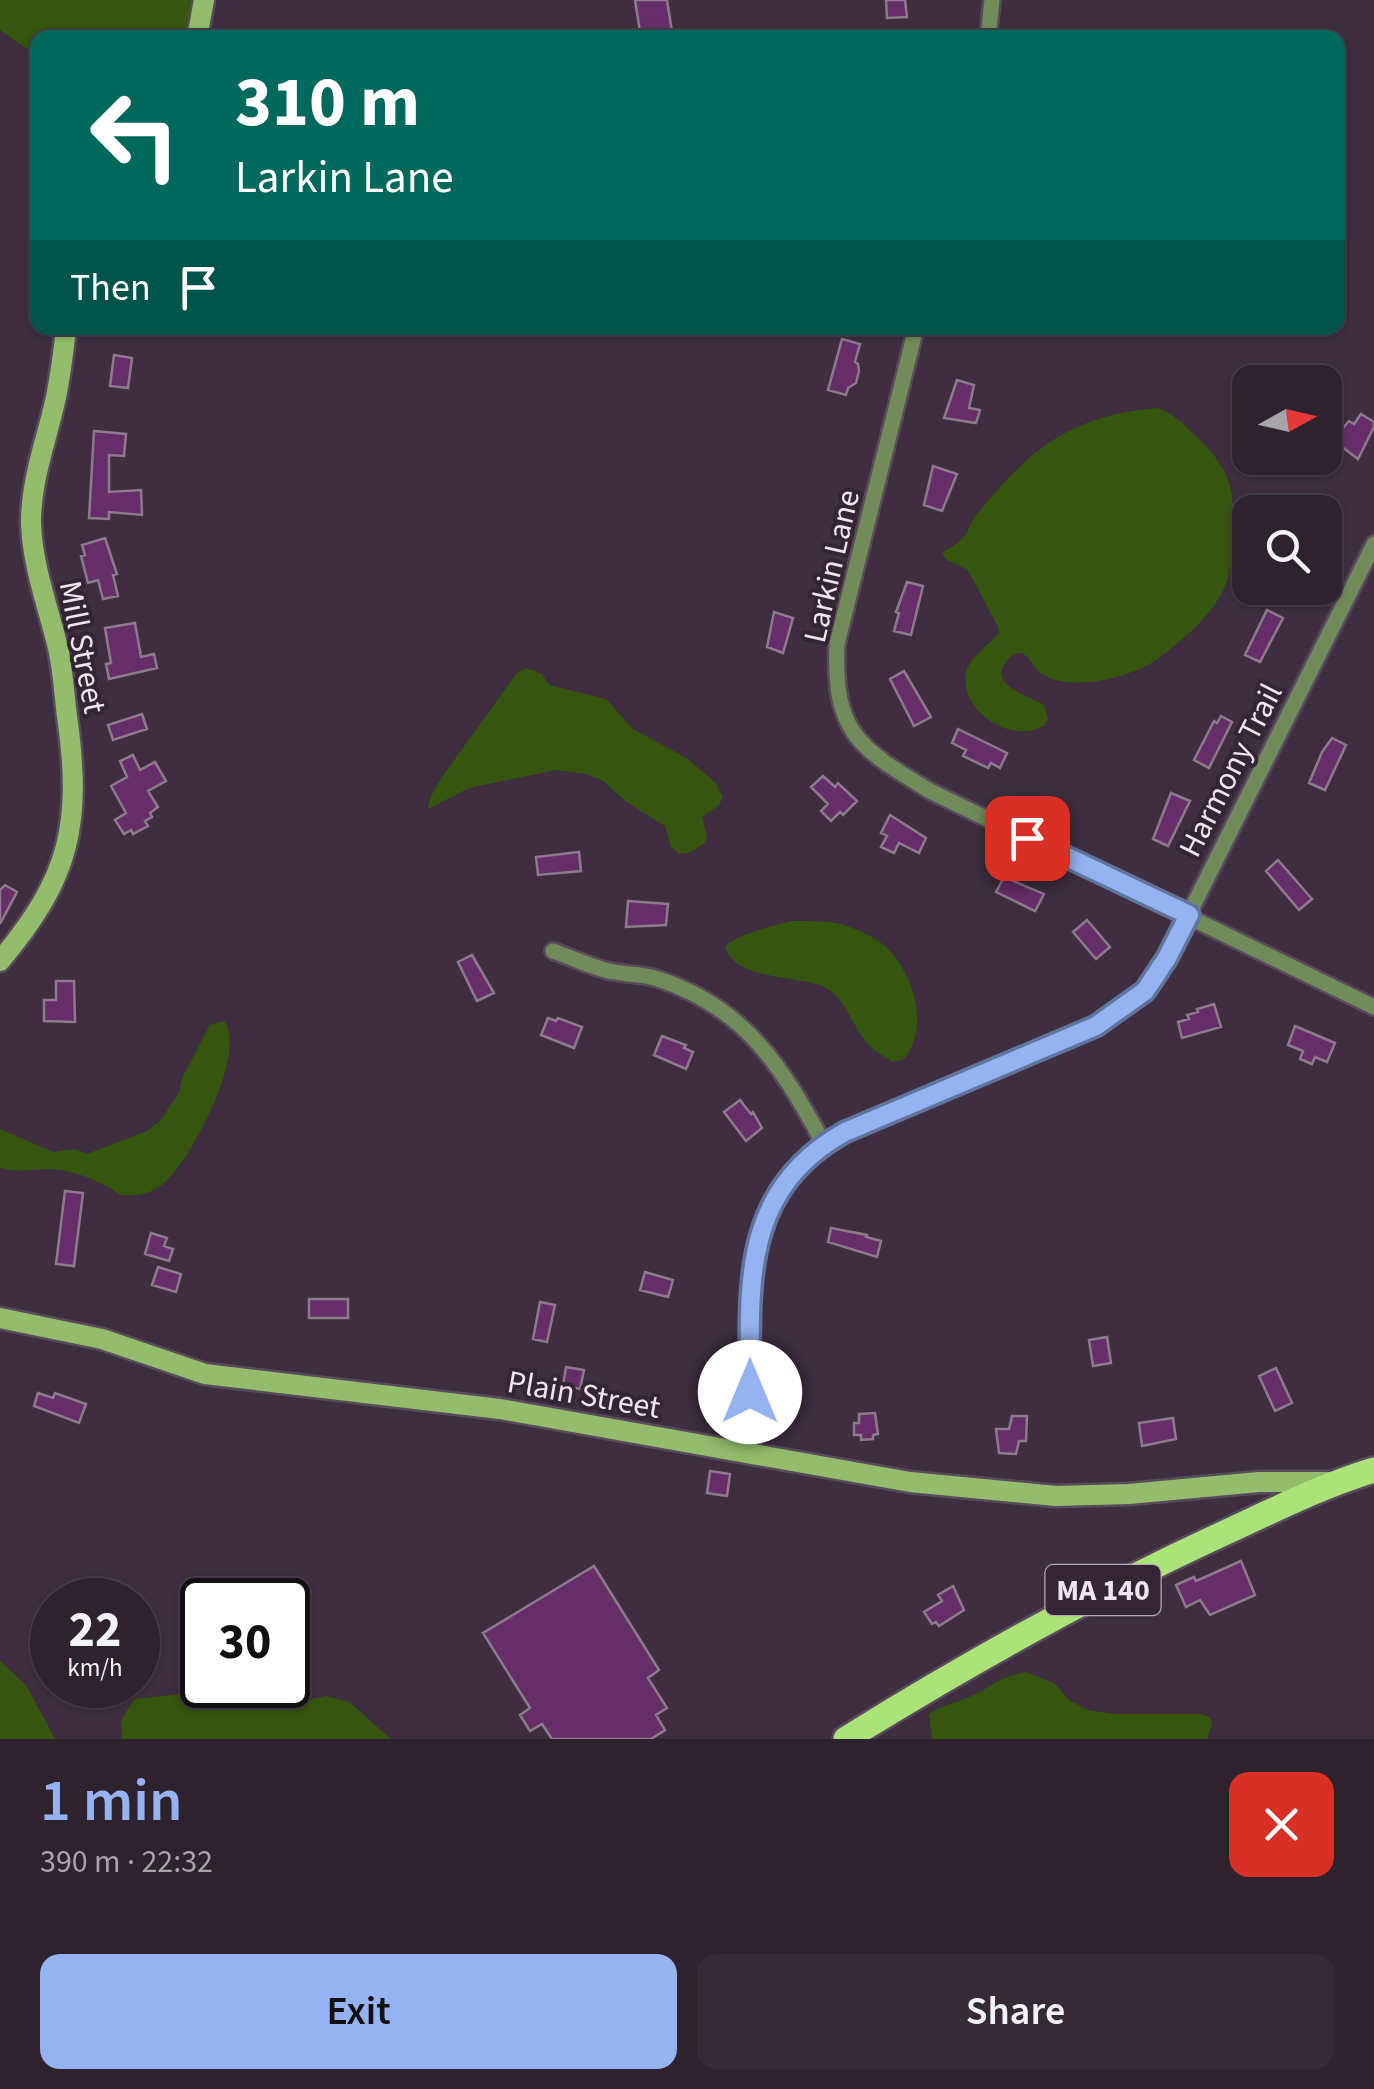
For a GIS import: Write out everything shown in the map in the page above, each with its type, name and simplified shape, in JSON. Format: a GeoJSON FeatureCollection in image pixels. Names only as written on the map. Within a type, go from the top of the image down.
{"type":"FeatureCollection","features":[{"type":"Feature","properties":{"kind":"main road","name":"MA 140"},"geometry":{"type":"LineString","coordinates":[[846,1739],[998,1646],[1094,1594],[1374,1470]]}},
{"type":"Feature","properties":{"kind":"street"},"geometry":{"type":"LineString","coordinates":[[198,30],[204,0]]}},
{"type":"Feature","properties":{"kind":"street"},"geometry":{"type":"LineString","coordinates":[[989,30],[992,0]]}},
{"type":"Feature","properties":{"kind":"street","name":"Mill Street"},"geometry":{"type":"LineString","coordinates":[[0,961],[32,918],[60,866],[74,808],[72,753],[59,651],[36,565],[31,516],[38,469],[62,372],[65,335]]}},
{"type":"Feature","properties":{"kind":"street","name":"Larkin Lane"},"geometry":{"type":"LineString","coordinates":[[914,335],[837,644],[837,694],[845,720],[858,740],[879,760],[930,792],[1374,1007]]}},
{"type":"Feature","properties":{"kind":"street","name":"Harmony Trail"},"geometry":{"type":"LineString","coordinates":[[750,1454],[750,1331],[758,1236],[780,1188],[824,1144],[880,1116],[1096,1026],[1145,991],[1167,958],[1374,544]]}},
{"type":"Feature","properties":{"kind":"street"},"geometry":{"type":"LineString","coordinates":[[554,951],[607,971],[652,977],[690,990],[732,1015],[759,1042],[796,1092],[824,1144]]}},
{"type":"Feature","properties":{"kind":"street","name":"Plain Street"},"geometry":{"type":"LineString","coordinates":[[0,1318],[102,1339],[205,1374],[500,1409],[895,1480],[1056,1496],[1129,1494],[1259,1482],[1344,1482]]}},
{"type":"Feature","properties":{"kind":"green space"},"geometry":{"type":"Polygon","coordinates":[[[0,0],[198,0],[190,30],[30,30],[30,51],[0,30],[0,0]]]}},
{"type":"Feature","properties":{"kind":"green space"},"geometry":{"type":"Polygon","coordinates":[[[1158,408],[1169,413],[1217,459],[1232,496],[1227,581],[1198,625],[1156,660],[1131,672],[1099,681],[1066,682],[1040,673],[1025,655],[1015,654],[1006,662],[1002,677],[1013,689],[1044,705],[1048,718],[1045,725],[1031,731],[1002,727],[977,710],[966,684],[969,664],[999,634],[998,627],[968,570],[942,554],[961,540],[996,491],[1035,453],[1077,427],[1158,408]]]}},
{"type":"Feature","properties":{"kind":"green space"},"geometry":{"type":"Polygon","coordinates":[[[526,668],[542,674],[549,685],[606,699],[633,729],[688,759],[716,783],[723,797],[719,805],[702,817],[705,843],[679,854],[671,847],[665,826],[628,803],[602,780],[556,770],[469,788],[428,809],[442,777],[516,674],[526,668]]]}},
{"type":"Feature","properties":{"kind":"green space"},"geometry":{"type":"Polygon","coordinates":[[[793,921],[847,926],[879,941],[897,960],[911,988],[917,1018],[916,1033],[903,1060],[892,1062],[869,1046],[843,1005],[824,987],[741,966],[725,946],[748,934],[793,921]]]}},
{"type":"Feature","properties":{"kind":"green space"},"geometry":{"type":"Polygon","coordinates":[[[224,1021],[229,1056],[223,1080],[188,1152],[159,1187],[143,1194],[120,1195],[96,1181],[68,1172],[0,1168],[0,1129],[53,1152],[75,1149],[87,1154],[147,1131],[160,1121],[179,1093],[182,1078],[210,1025],[224,1021]]]}},
{"type":"Feature","properties":{"kind":"green space"},"geometry":{"type":"Polygon","coordinates":[[[0,1661],[26,1685],[30,1708],[38,1708],[55,1739],[0,1739],[0,1661]]]}},
{"type":"Feature","properties":{"kind":"green space"},"geometry":{"type":"Polygon","coordinates":[[[1026,1672],[1054,1683],[1069,1700],[1088,1710],[1114,1714],[1200,1714],[1210,1717],[1212,1724],[1207,1739],[932,1739],[929,1714],[1026,1672]]]}},
{"type":"Feature","properties":{"kind":"green space"},"geometry":{"type":"Polygon","coordinates":[[[180,1694],[180,1708],[310,1708],[310,1700],[326,1696],[349,1702],[391,1739],[122,1739],[121,1721],[129,1708],[160,1708],[160,1696],[180,1694]]]}},
{"type":"Feature","properties":{"kind":"building"},"geometry":{"type":"Polygon","coordinates":[[[635,0],[667,0],[672,30],[640,30],[635,0]]]}},
{"type":"Feature","properties":{"kind":"building"},"geometry":{"type":"Polygon","coordinates":[[[886,0],[905,0],[907,17],[887,18],[886,0]]]}},
{"type":"Feature","properties":{"kind":"building"},"geometry":{"type":"Polygon","coordinates":[[[842,339],[860,344],[855,362],[859,371],[856,383],[846,395],[828,390],[842,339]]]}},
{"type":"Feature","properties":{"kind":"building"},"geometry":{"type":"Polygon","coordinates":[[[114,355],[132,358],[128,388],[110,386],[114,355]]]}},
{"type":"Feature","properties":{"kind":"building"},"geometry":{"type":"Polygon","coordinates":[[[957,380],[974,385],[969,408],[980,410],[976,423],[944,418],[957,380]]]}},
{"type":"Feature","properties":{"kind":"building"},"geometry":{"type":"Polygon","coordinates":[[[1361,414],[1374,422],[1358,459],[1342,447],[1342,429],[1349,421],[1354,424],[1361,414]]]}},
{"type":"Feature","properties":{"kind":"building"},"geometry":{"type":"Polygon","coordinates":[[[94,431],[126,434],[124,456],[109,455],[109,492],[141,490],[142,515],[109,512],[109,519],[89,518],[94,431]]]}},
{"type":"Feature","properties":{"kind":"building"},"geometry":{"type":"Polygon","coordinates":[[[933,466],[957,474],[942,511],[924,505],[933,466]]]}},
{"type":"Feature","properties":{"kind":"building"},"geometry":{"type":"Polygon","coordinates":[[[105,538],[117,574],[113,575],[118,596],[103,599],[98,580],[88,583],[81,556],[85,555],[82,545],[105,538]]]}},
{"type":"Feature","properties":{"kind":"building"},"geometry":{"type":"Polygon","coordinates":[[[907,582],[923,586],[911,635],[894,631],[907,582]]]}},
{"type":"Feature","properties":{"kind":"building"},"geometry":{"type":"Polygon","coordinates":[[[1267,610],[1283,618],[1260,662],[1245,655],[1267,610]]]}},
{"type":"Feature","properties":{"kind":"building"},"geometry":{"type":"Polygon","coordinates":[[[774,612],[793,618],[783,653],[767,647],[774,612]]]}},
{"type":"Feature","properties":{"kind":"building"},"geometry":{"type":"Polygon","coordinates":[[[135,623],[141,657],[154,654],[157,668],[109,679],[106,664],[111,663],[105,628],[135,623]]]}},
{"type":"Feature","properties":{"kind":"building"},"geometry":{"type":"Polygon","coordinates":[[[904,671],[931,717],[914,726],[890,679],[904,671]]]}},
{"type":"Feature","properties":{"kind":"building"},"geometry":{"type":"Polygon","coordinates":[[[142,714],[147,729],[113,740],[108,725],[142,714]]]}},
{"type":"Feature","properties":{"kind":"building"},"geometry":{"type":"Polygon","coordinates":[[[1221,716],[1232,722],[1209,768],[1194,760],[1214,721],[1217,723],[1221,716]]]}},
{"type":"Feature","properties":{"kind":"building"},"geometry":{"type":"Polygon","coordinates":[[[958,729],[1007,753],[1000,768],[991,763],[988,768],[963,756],[966,750],[952,743],[958,729]]]}},
{"type":"Feature","properties":{"kind":"building"},"geometry":{"type":"Polygon","coordinates":[[[1332,738],[1346,745],[1325,790],[1309,783],[1332,738]]]}},
{"type":"Feature","properties":{"kind":"building"},"geometry":{"type":"Polygon","coordinates":[[[133,755],[140,770],[155,762],[166,781],[148,791],[158,807],[145,821],[148,826],[124,834],[115,820],[126,813],[111,786],[127,777],[120,761],[133,755]]]}},
{"type":"Feature","properties":{"kind":"building"},"geometry":{"type":"Polygon","coordinates":[[[823,776],[835,787],[838,783],[857,801],[831,821],[821,811],[828,804],[811,787],[823,776]]]}},
{"type":"Feature","properties":{"kind":"building"},"geometry":{"type":"Polygon","coordinates":[[[1171,793],[1190,801],[1168,846],[1153,839],[1171,793]]]}},
{"type":"Feature","properties":{"kind":"building"},"geometry":{"type":"Polygon","coordinates":[[[890,815],[926,838],[919,853],[899,843],[894,853],[881,847],[887,836],[881,833],[890,815]]]}},
{"type":"Feature","properties":{"kind":"building"},"geometry":{"type":"Polygon","coordinates":[[[579,852],[581,871],[538,875],[536,857],[579,852]]]}},
{"type":"Feature","properties":{"kind":"building"},"geometry":{"type":"Polygon","coordinates":[[[1278,860],[1312,899],[1299,910],[1266,871],[1278,860]]]}},
{"type":"Feature","properties":{"kind":"building"},"geometry":{"type":"Polygon","coordinates":[[[1004,877],[1044,894],[1035,911],[996,892],[1004,877]]]}},
{"type":"Feature","properties":{"kind":"building"},"geometry":{"type":"Polygon","coordinates":[[[5,885],[17,892],[0,924],[0,890],[5,885]]]}},
{"type":"Feature","properties":{"kind":"building"},"geometry":{"type":"Polygon","coordinates":[[[628,901],[668,904],[666,925],[626,927],[628,901]]]}},
{"type":"Feature","properties":{"kind":"building"},"geometry":{"type":"Polygon","coordinates":[[[1087,920],[1110,947],[1096,959],[1073,932],[1087,920]]]}},
{"type":"Feature","properties":{"kind":"building"},"geometry":{"type":"Polygon","coordinates":[[[472,955],[494,993],[477,1001],[458,962],[472,955]]]}},
{"type":"Feature","properties":{"kind":"building"},"geometry":{"type":"Polygon","coordinates":[[[56,981],[74,981],[75,1022],[44,1021],[44,1000],[56,1000],[56,981]]]}},
{"type":"Feature","properties":{"kind":"building"},"geometry":{"type":"Polygon","coordinates":[[[1214,1004],[1221,1027],[1182,1038],[1178,1022],[1189,1019],[1187,1015],[1198,1012],[1197,1009],[1214,1004]]]}},
{"type":"Feature","properties":{"kind":"building"},"geometry":{"type":"Polygon","coordinates":[[[548,1018],[582,1027],[574,1048],[541,1035],[548,1018]]]}},
{"type":"Feature","properties":{"kind":"building"},"geometry":{"type":"Polygon","coordinates":[[[1295,1026],[1335,1043],[1327,1062],[1315,1057],[1312,1064],[1300,1059],[1303,1051],[1288,1045],[1295,1026]]]}},
{"type":"Feature","properties":{"kind":"building"},"geometry":{"type":"Polygon","coordinates":[[[662,1036],[686,1045],[684,1048],[693,1052],[686,1069],[654,1055],[662,1036]]]}},
{"type":"Feature","properties":{"kind":"building"},"geometry":{"type":"Polygon","coordinates":[[[740,1100],[762,1128],[746,1141],[724,1112],[740,1100]]]}},
{"type":"Feature","properties":{"kind":"building"},"geometry":{"type":"Polygon","coordinates":[[[65,1191],[83,1193],[74,1266],[56,1264],[65,1191]]]}},
{"type":"Feature","properties":{"kind":"building"},"geometry":{"type":"Polygon","coordinates":[[[831,1228],[881,1241],[877,1257],[828,1242],[831,1228]]]}},
{"type":"Feature","properties":{"kind":"building"},"geometry":{"type":"Polygon","coordinates":[[[151,1233],[167,1238],[164,1246],[173,1249],[169,1261],[145,1254],[151,1233]]]}},
{"type":"Feature","properties":{"kind":"building"},"geometry":{"type":"Polygon","coordinates":[[[158,1267],[181,1274],[176,1292],[152,1285],[158,1267]]]}},
{"type":"Feature","properties":{"kind":"building"},"geometry":{"type":"Polygon","coordinates":[[[645,1272],[673,1280],[668,1297],[640,1290],[645,1272]]]}},
{"type":"Feature","properties":{"kind":"building"},"geometry":{"type":"Polygon","coordinates":[[[309,1299],[348,1299],[348,1318],[309,1318],[309,1299]]]}},
{"type":"Feature","properties":{"kind":"building"},"geometry":{"type":"Polygon","coordinates":[[[540,1302],[555,1305],[547,1342],[533,1339],[540,1302]]]}},
{"type":"Feature","properties":{"kind":"building"},"geometry":{"type":"Polygon","coordinates":[[[1107,1337],[1111,1363],[1093,1366],[1089,1340],[1107,1337]]]}},
{"type":"Feature","properties":{"kind":"building"},"geometry":{"type":"Polygon","coordinates":[[[566,1367],[584,1370],[580,1389],[563,1385],[566,1367]]]}},
{"type":"Feature","properties":{"kind":"building"},"geometry":{"type":"Polygon","coordinates":[[[1276,1368],[1292,1403],[1275,1411],[1259,1376],[1276,1368]]]}},
{"type":"Feature","properties":{"kind":"building"},"geometry":{"type":"Polygon","coordinates":[[[38,1393],[53,1398],[55,1393],[86,1404],[79,1423],[34,1406],[38,1393]]]}},
{"type":"Feature","properties":{"kind":"building"},"geometry":{"type":"Polygon","coordinates":[[[875,1413],[878,1434],[873,1439],[861,1440],[861,1435],[854,1435],[859,1414],[875,1413]]]}},
{"type":"Feature","properties":{"kind":"building"},"geometry":{"type":"Polygon","coordinates":[[[1012,1416],[1027,1416],[1026,1441],[1019,1441],[1016,1454],[999,1453],[996,1429],[1009,1429],[1012,1416]]]}},
{"type":"Feature","properties":{"kind":"building"},"geometry":{"type":"Polygon","coordinates":[[[1173,1418],[1176,1439],[1142,1446],[1139,1423],[1173,1418]]]}},
{"type":"Feature","properties":{"kind":"building"},"geometry":{"type":"Polygon","coordinates":[[[710,1471],[730,1474],[727,1496],[707,1493],[710,1471]]]}},
{"type":"Feature","properties":{"kind":"building"},"geometry":{"type":"Polygon","coordinates":[[[1241,1561],[1255,1595],[1210,1615],[1200,1600],[1186,1607],[1176,1585],[1194,1577],[1196,1581],[1241,1561]]]}},
{"type":"Feature","properties":{"kind":"building"},"geometry":{"type":"Polygon","coordinates":[[[594,1566],[659,1670],[648,1678],[667,1708],[656,1715],[665,1730],[651,1739],[552,1739],[542,1724],[530,1731],[520,1715],[530,1708],[483,1633],[594,1566]]]}},
{"type":"Feature","properties":{"kind":"building"},"geometry":{"type":"Polygon","coordinates":[[[953,1586],[964,1610],[939,1626],[936,1622],[932,1624],[924,1612],[942,1601],[938,1595],[953,1586]]]}},
{"type":"Feature","properties":{"kind":"route"},"geometry":{"type":"LineString","coordinates":[[750,1392],[750,1331],[758,1236],[780,1188],[800,1166],[824,1144],[845,1132],[1096,1026],[1145,991],[1189,915],[1027,838]]}}]}
